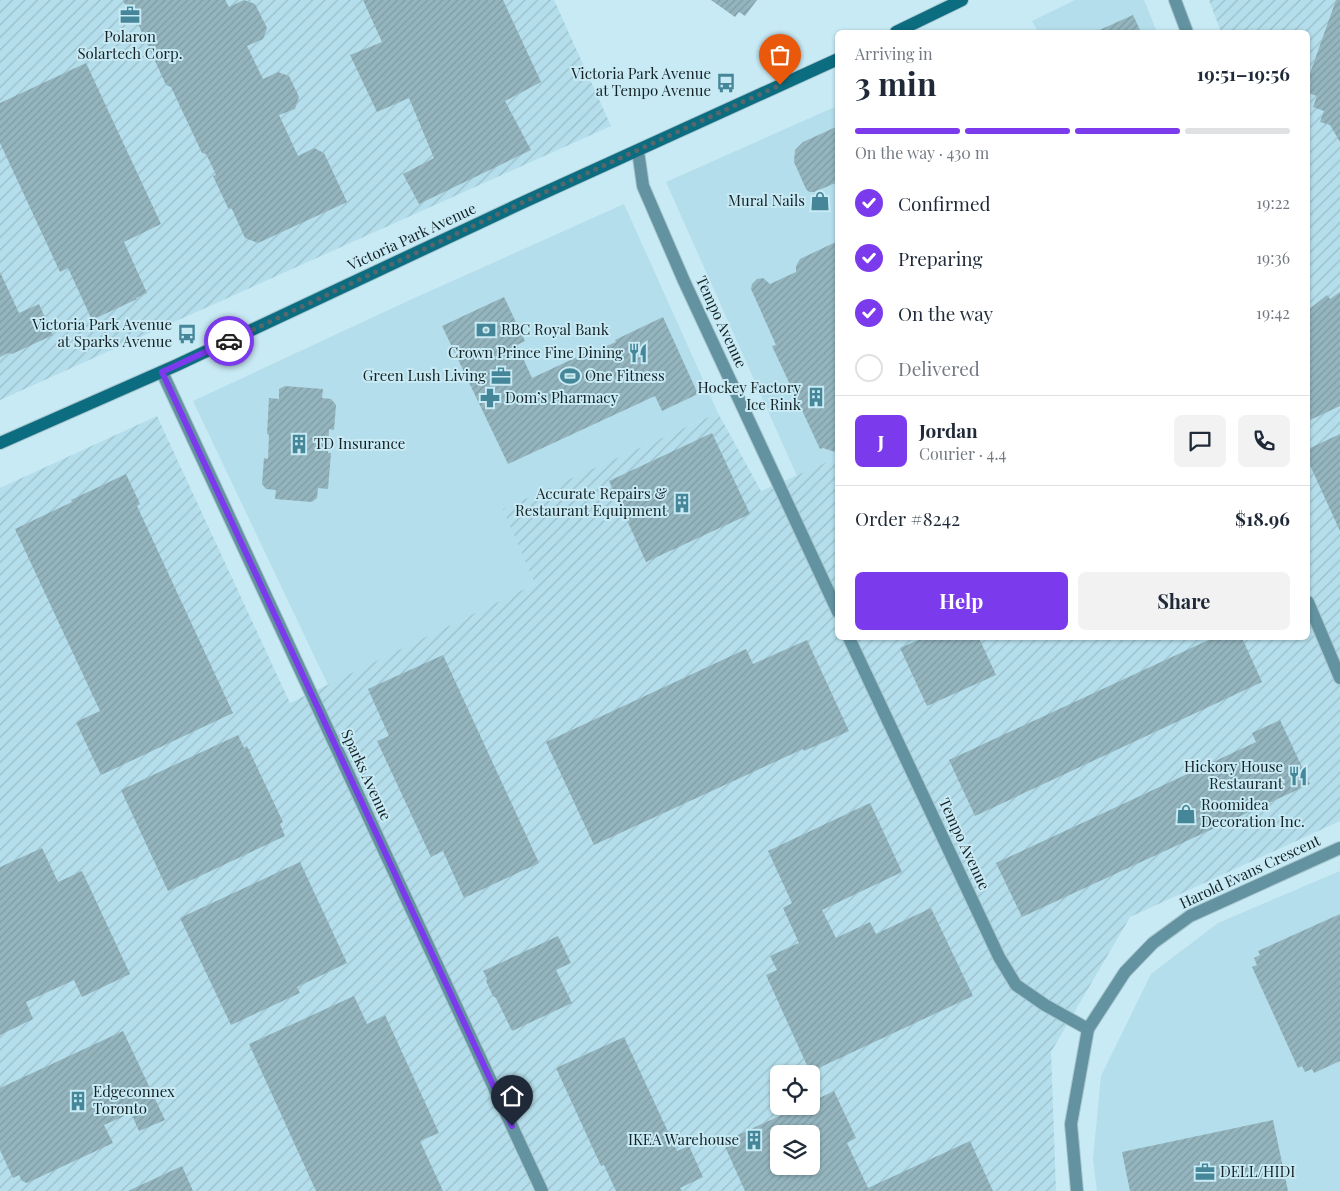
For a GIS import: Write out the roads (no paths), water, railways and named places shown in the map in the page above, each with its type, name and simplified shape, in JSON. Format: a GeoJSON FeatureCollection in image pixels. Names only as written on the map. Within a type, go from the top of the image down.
{"type":"FeatureCollection","features":[{"type":"Feature","properties":{"kind":"main road"},"geometry":{"type":"LineString","coordinates":[[900,30],[962,0]]}},
{"type":"Feature","properties":{"kind":"main road","name":"Victoria Park Avenue"},"geometry":{"type":"LineString","coordinates":[[0,443],[162,372],[526,201],[835,60]]}},
{"type":"Feature","properties":{"kind":"street"},"geometry":{"type":"LineString","coordinates":[[1175,0],[1186,30]]}},
{"type":"Feature","properties":{"kind":"street","name":"Tempo Avenue"},"geometry":{"type":"LineString","coordinates":[[638,151],[643,186],[684,281],[835,606]]}},
{"type":"Feature","properties":{"kind":"street","name":"Sparks Avenue"},"geometry":{"type":"LineString","coordinates":[[162,372],[542,1191]]}},
{"type":"Feature","properties":{"kind":"street"},"geometry":{"type":"LineString","coordinates":[[1310,607],[1340,678]]}},
{"type":"Feature","properties":{"kind":"street","name":"Tempo Avenue"},"geometry":{"type":"LineString","coordinates":[[850,640],[999,957],[1016,985],[1045,1005],[1088,1029]]}},
{"type":"Feature","properties":{"kind":"street","name":"Harold Evans Crescent"},"geometry":{"type":"LineString","coordinates":[[1077,1191],[1071,1124],[1088,1029],[1125,972],[1153,943],[1190,916],[1340,848]]}},
{"type":"Feature","properties":{"kind":"place","name":"Polaron Solartech Corp."},"geometry":{"type":"Point","coordinates":[130,15]}},
{"type":"Feature","properties":{"kind":"place","name":"Victoria Park Avenue at Tempo Avenue"},"geometry":{"type":"Point","coordinates":[726,83]}},
{"type":"Feature","properties":{"kind":"place","name":"Mural Nails"},"geometry":{"type":"Point","coordinates":[820,201]}},
{"type":"Feature","properties":{"kind":"place","name":"RBC Royal Bank"},"geometry":{"type":"Point","coordinates":[486,330]}},
{"type":"Feature","properties":{"kind":"place","name":"Victoria Park Avenue at Sparks Avenue"},"geometry":{"type":"Point","coordinates":[187,334]}},
{"type":"Feature","properties":{"kind":"place","name":"Crown Prince Fine Dining"},"geometry":{"type":"Point","coordinates":[638,353]}},
{"type":"Feature","properties":{"kind":"place","name":"Green Lush Living"},"geometry":{"type":"Point","coordinates":[501,376]}},
{"type":"Feature","properties":{"kind":"place","name":"One Fitness"},"geometry":{"type":"Point","coordinates":[570,376]}},
{"type":"Feature","properties":{"kind":"place","name":"Hockey Factory Ice Rink"},"geometry":{"type":"Point","coordinates":[816,397]}},
{"type":"Feature","properties":{"kind":"place","name":"Dom’s Pharmacy"},"geometry":{"type":"Point","coordinates":[490,398]}},
{"type":"Feature","properties":{"kind":"place","name":"TD Insurance"},"geometry":{"type":"Point","coordinates":[299,444]}},
{"type":"Feature","properties":{"kind":"place","name":"Accurate Repairs & Restaurant Equipment"},"geometry":{"type":"Point","coordinates":[682,503]}},
{"type":"Feature","properties":{"kind":"place","name":"Hickory House Restaurant"},"geometry":{"type":"Point","coordinates":[1298,776]}},
{"type":"Feature","properties":{"kind":"place","name":"Roomidea Decoration Inc."},"geometry":{"type":"Point","coordinates":[1186,814]}},
{"type":"Feature","properties":{"kind":"place","name":"Edgeconnex Toronto"},"geometry":{"type":"Point","coordinates":[78,1101]}},
{"type":"Feature","properties":{"kind":"place","name":"IKEA Warehouse"},"geometry":{"type":"Point","coordinates":[754,1140]}},
{"type":"Feature","properties":{"kind":"place","name":"DELL/HIDI"},"geometry":{"type":"Point","coordinates":[1205,1172]}}]}
